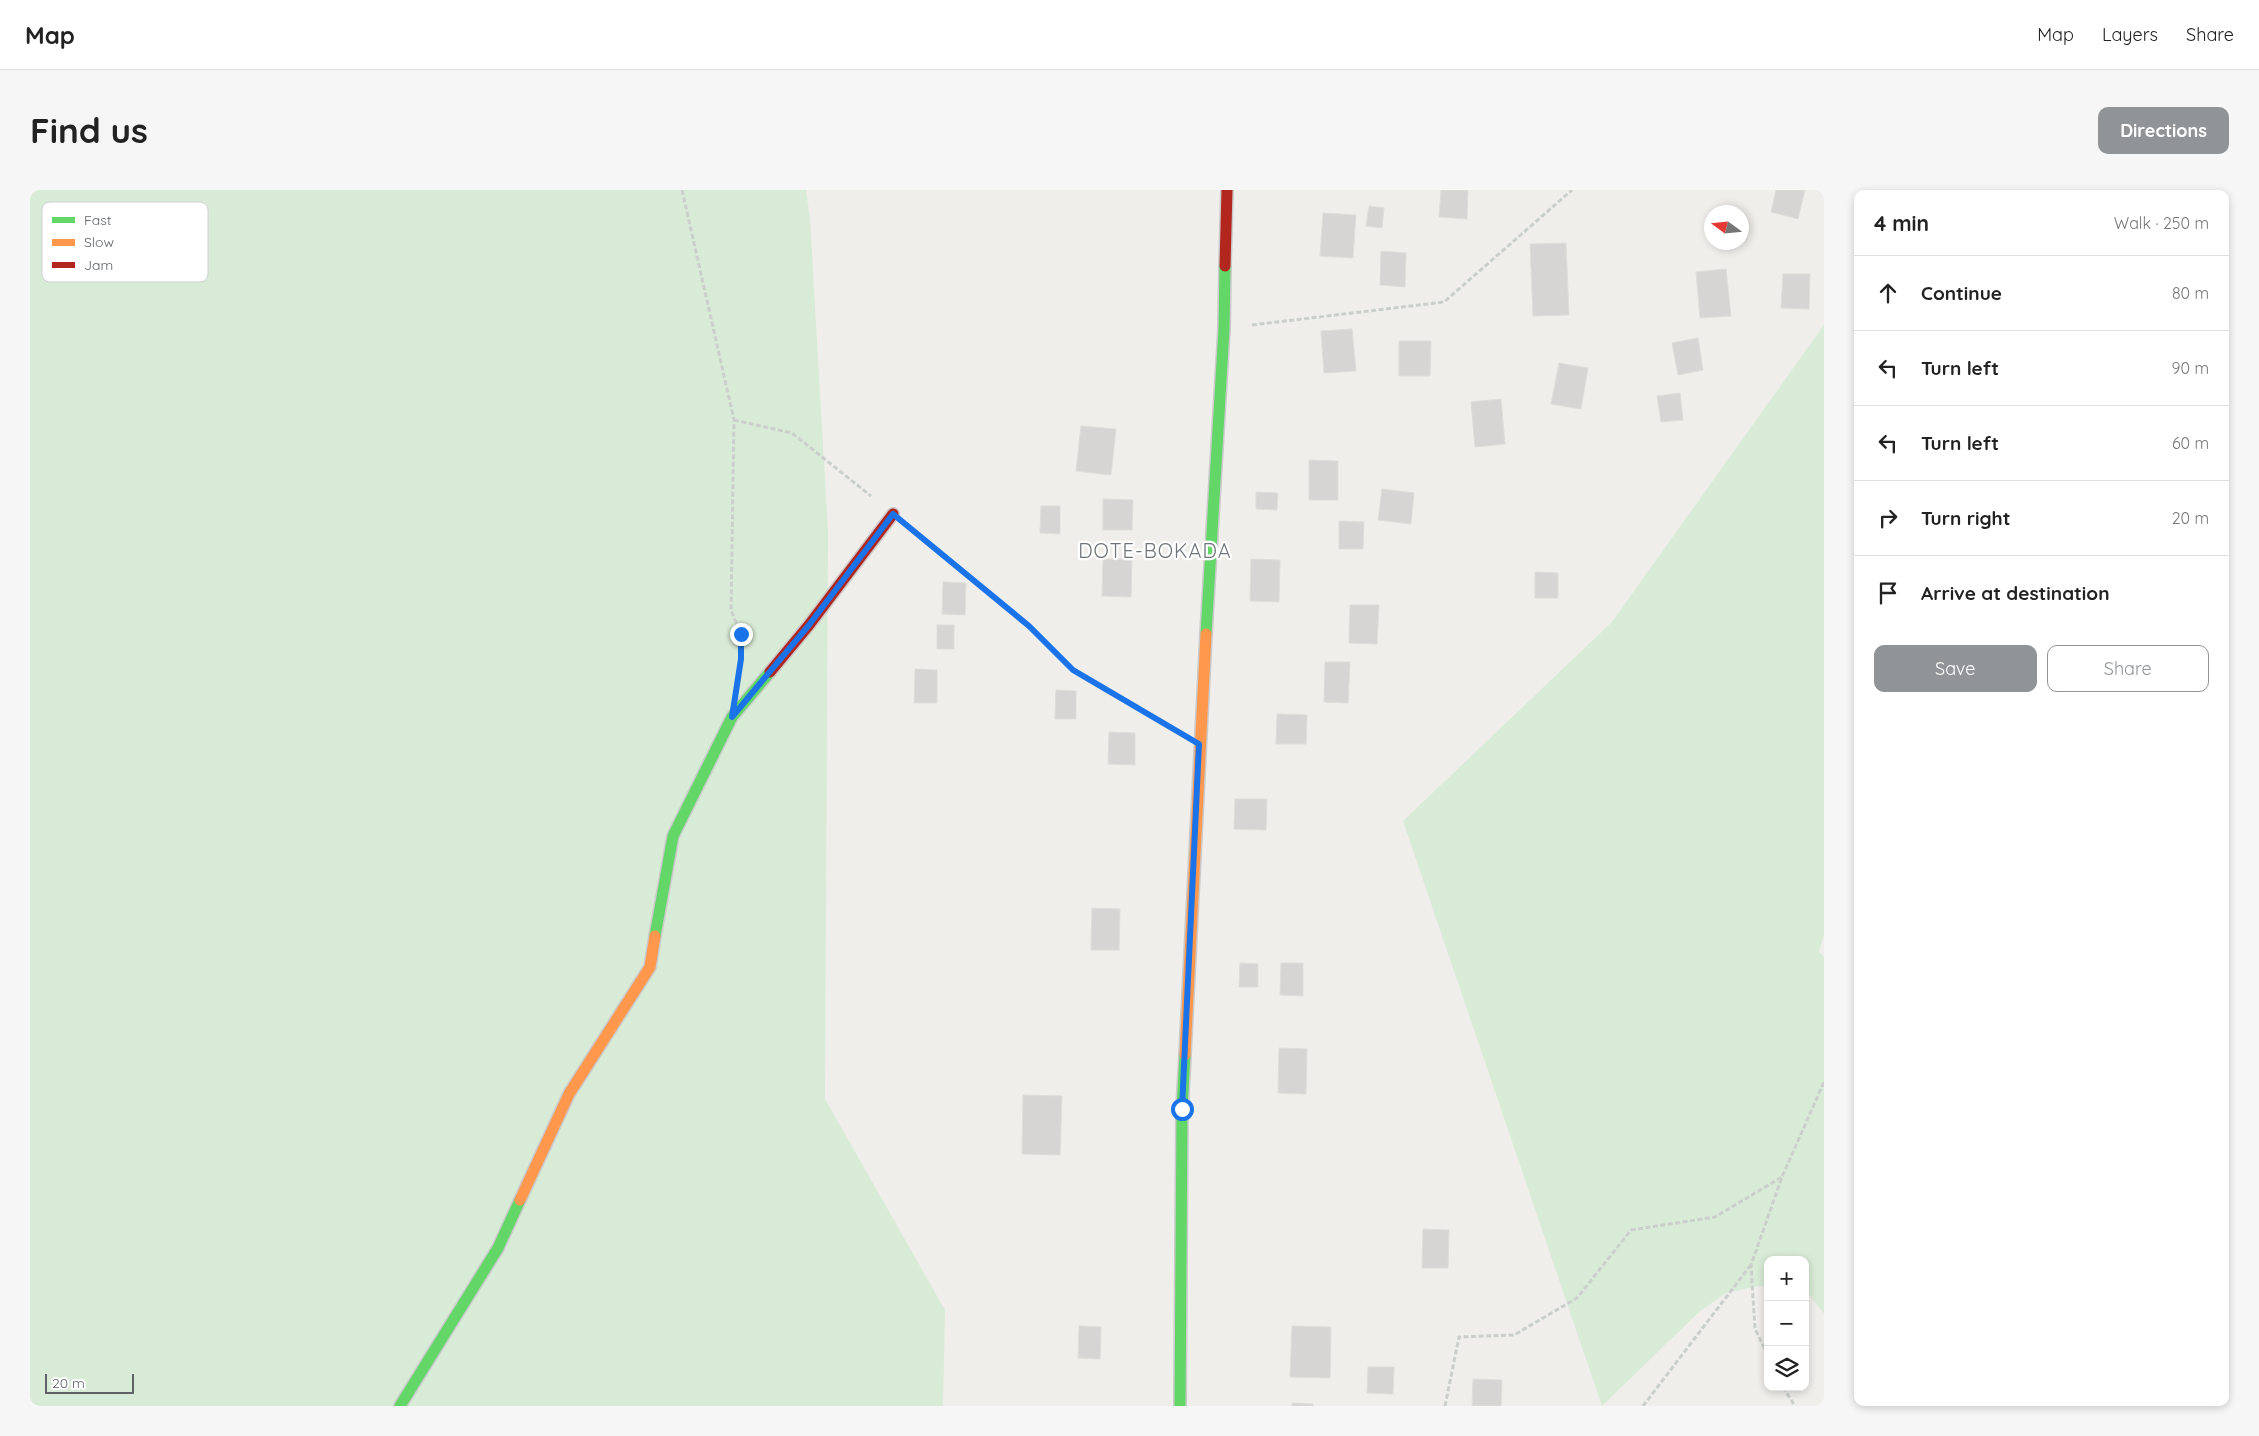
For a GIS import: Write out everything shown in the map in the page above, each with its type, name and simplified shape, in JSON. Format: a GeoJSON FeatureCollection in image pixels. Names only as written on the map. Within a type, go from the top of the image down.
{"type":"FeatureCollection","features":[{"type":"Feature","properties":{"kind":"main road"},"geometry":{"type":"LineString","coordinates":[[1180,1406],[1182,1109],[1199,744],[1224,329],[1227,190]]}},
{"type":"Feature","properties":{"kind":"main road"},"geometry":{"type":"LineString","coordinates":[[400,1406],[498,1248],[569,1094],[650,967],[673,836],[732,717],[809,625],[893,514]]}},
{"type":"Feature","properties":{"kind":"path"},"geometry":{"type":"LineString","coordinates":[[682,190],[734,420],[731,610],[741,634],[740,669]]}},
{"type":"Feature","properties":{"kind":"path"},"geometry":{"type":"LineString","coordinates":[[1224,329],[1444,302],[1572,190]]}},
{"type":"Feature","properties":{"kind":"path"},"geometry":{"type":"LineString","coordinates":[[734,420],[792,433],[1029,626],[1073,670],[1199,744]]}},
{"type":"Feature","properties":{"kind":"path"},"geometry":{"type":"LineString","coordinates":[[1643,1406],[1751,1265],[1782,1177],[1824,1082]]}},
{"type":"Feature","properties":{"kind":"path"},"geometry":{"type":"LineString","coordinates":[[1445,1406],[1459,1337],[1514,1335],[1577,1298],[1630,1230],[1715,1217],[1782,1177]]}},
{"type":"Feature","properties":{"kind":"path"},"geometry":{"type":"LineString","coordinates":[[1751,1265],[1755,1329],[1764,1348]]}},
{"type":"Feature","properties":{"kind":"path"},"geometry":{"type":"LineString","coordinates":[[1786,1391],[1795,1406]]}},
{"type":"Feature","properties":{"kind":"green space"},"geometry":{"type":"Polygon","coordinates":[[[30,190],[806,190],[810,219],[828,532],[825,1099],[945,1310],[943,1406],[30,1406],[30,190]]]}},
{"type":"Feature","properties":{"kind":"green space"},"geometry":{"type":"Polygon","coordinates":[[[1824,325],[1824,935],[1819,952],[1824,957],[1824,1314],[1809,1294],[1809,1256],[1764,1256],[1764,1287],[1758,1286],[1726,1293],[1699,1312],[1602,1406],[1403,821],[1612,622],[1824,325]]]}},
{"type":"Feature","properties":{"kind":"building"},"geometry":{"type":"Polygon","coordinates":[[[1441,190],[1468,190],[1467,219],[1439,217],[1441,190]]]}},
{"type":"Feature","properties":{"kind":"building"},"geometry":{"type":"Polygon","coordinates":[[[1776,190],[1805,190],[1798,219],[1771,212],[1776,190]]]}},
{"type":"Feature","properties":{"kind":"building"},"geometry":{"type":"Polygon","coordinates":[[[1369,206],[1384,208],[1382,228],[1366,226],[1369,206]]]}},
{"type":"Feature","properties":{"kind":"building"},"geometry":{"type":"Polygon","coordinates":[[[1323,213],[1356,215],[1353,258],[1320,256],[1323,213]]]}},
{"type":"Feature","properties":{"kind":"building"},"geometry":{"type":"Polygon","coordinates":[[[1566,243],[1569,315],[1533,316],[1530,244],[1566,243]]]}},
{"type":"Feature","properties":{"kind":"building"},"geometry":{"type":"Polygon","coordinates":[[[1381,251],[1406,253],[1405,287],[1380,285],[1381,251]]]}},
{"type":"Feature","properties":{"kind":"building"},"geometry":{"type":"Polygon","coordinates":[[[1726,269],[1731,316],[1700,318],[1696,272],[1726,269]]]}},
{"type":"Feature","properties":{"kind":"building"},"geometry":{"type":"Polygon","coordinates":[[[1783,274],[1810,274],[1809,309],[1781,308],[1783,274]]]}},
{"type":"Feature","properties":{"kind":"building"},"geometry":{"type":"Polygon","coordinates":[[[1352,329],[1356,371],[1324,373],[1321,331],[1352,329]]]}},
{"type":"Feature","properties":{"kind":"building"},"geometry":{"type":"Polygon","coordinates":[[[1698,338],[1703,370],[1678,375],[1672,343],[1698,338]]]}},
{"type":"Feature","properties":{"kind":"building"},"geometry":{"type":"Polygon","coordinates":[[[1399,341],[1431,341],[1430,376],[1399,376],[1399,341]]]}},
{"type":"Feature","properties":{"kind":"building"},"geometry":{"type":"Polygon","coordinates":[[[1559,363],[1588,368],[1581,409],[1551,404],[1559,363]]]}},
{"type":"Feature","properties":{"kind":"building"},"geometry":{"type":"Polygon","coordinates":[[[1680,393],[1683,420],[1661,422],[1657,396],[1680,393]]]}},
{"type":"Feature","properties":{"kind":"building"},"geometry":{"type":"Polygon","coordinates":[[[1501,399],[1505,444],[1475,447],[1471,402],[1501,399]]]}},
{"type":"Feature","properties":{"kind":"building"},"geometry":{"type":"Polygon","coordinates":[[[1081,426],[1116,429],[1111,475],[1076,471],[1081,426]]]}},
{"type":"Feature","properties":{"kind":"building"},"geometry":{"type":"Polygon","coordinates":[[[1309,460],[1338,461],[1338,500],[1309,500],[1309,460]]]}},
{"type":"Feature","properties":{"kind":"building"},"geometry":{"type":"Polygon","coordinates":[[[1382,489],[1414,493],[1411,524],[1378,520],[1382,489]]]}},
{"type":"Feature","properties":{"kind":"building"},"geometry":{"type":"Polygon","coordinates":[[[1256,492],[1278,493],[1277,510],[1256,509],[1256,492]]]}},
{"type":"Feature","properties":{"kind":"building"},"geometry":{"type":"Polygon","coordinates":[[[1103,499],[1133,500],[1132,530],[1103,530],[1103,499]]]}},
{"type":"Feature","properties":{"kind":"building"},"geometry":{"type":"Polygon","coordinates":[[[1041,506],[1060,506],[1060,534],[1040,533],[1041,506]]]}},
{"type":"Feature","properties":{"kind":"building"},"geometry":{"type":"Polygon","coordinates":[[[1339,521],[1364,522],[1363,549],[1339,549],[1339,521]]]}},
{"type":"Feature","properties":{"kind":"building"},"geometry":{"type":"Polygon","coordinates":[[[1103,559],[1132,559],[1131,597],[1102,596],[1103,559]]]}},
{"type":"Feature","properties":{"kind":"building"},"geometry":{"type":"Polygon","coordinates":[[[1251,559],[1280,560],[1279,602],[1250,601],[1251,559]]]}},
{"type":"Feature","properties":{"kind":"building"},"geometry":{"type":"Polygon","coordinates":[[[1535,572],[1558,573],[1558,598],[1535,598],[1535,572]]]}},
{"type":"Feature","properties":{"kind":"building"},"geometry":{"type":"Polygon","coordinates":[[[943,582],[966,583],[965,615],[942,614],[943,582]]]}},
{"type":"Feature","properties":{"kind":"building"},"geometry":{"type":"Polygon","coordinates":[[[1350,605],[1379,605],[1377,644],[1349,643],[1350,605]]]}},
{"type":"Feature","properties":{"kind":"building"},"geometry":{"type":"Polygon","coordinates":[[[937,625],[954,625],[954,649],[937,649],[937,625]]]}},
{"type":"Feature","properties":{"kind":"building"},"geometry":{"type":"Polygon","coordinates":[[[1325,662],[1350,662],[1348,703],[1324,702],[1325,662]]]}},
{"type":"Feature","properties":{"kind":"building"},"geometry":{"type":"Polygon","coordinates":[[[915,669],[937,670],[937,703],[914,703],[915,669]]]}},
{"type":"Feature","properties":{"kind":"building"},"geometry":{"type":"Polygon","coordinates":[[[1056,690],[1076,691],[1076,719],[1055,719],[1056,690]]]}},
{"type":"Feature","properties":{"kind":"building"},"geometry":{"type":"Polygon","coordinates":[[[1277,714],[1307,715],[1306,744],[1276,744],[1277,714]]]}},
{"type":"Feature","properties":{"kind":"building"},"geometry":{"type":"Polygon","coordinates":[[[1109,732],[1135,733],[1135,765],[1108,764],[1109,732]]]}},
{"type":"Feature","properties":{"kind":"building"},"geometry":{"type":"Polygon","coordinates":[[[1235,799],[1267,799],[1266,830],[1234,829],[1235,799]]]}},
{"type":"Feature","properties":{"kind":"building"},"geometry":{"type":"Polygon","coordinates":[[[1092,908],[1120,909],[1119,950],[1091,950],[1092,908]]]}},
{"type":"Feature","properties":{"kind":"building"},"geometry":{"type":"Polygon","coordinates":[[[1240,963],[1258,964],[1258,987],[1239,987],[1240,963]]]}},
{"type":"Feature","properties":{"kind":"building"},"geometry":{"type":"Polygon","coordinates":[[[1281,963],[1303,963],[1303,996],[1280,995],[1281,963]]]}},
{"type":"Feature","properties":{"kind":"building"},"geometry":{"type":"Polygon","coordinates":[[[1279,1048],[1307,1049],[1306,1094],[1278,1093],[1279,1048]]]}},
{"type":"Feature","properties":{"kind":"building"},"geometry":{"type":"Polygon","coordinates":[[[1023,1095],[1062,1096],[1060,1155],[1022,1154],[1023,1095]]]}},
{"type":"Feature","properties":{"kind":"building"},"geometry":{"type":"Polygon","coordinates":[[[1423,1229],[1449,1230],[1448,1268],[1422,1268],[1423,1229]]]}},
{"type":"Feature","properties":{"kind":"building"},"geometry":{"type":"Polygon","coordinates":[[[1079,1326],[1101,1327],[1100,1359],[1078,1358],[1079,1326]]]}},
{"type":"Feature","properties":{"kind":"building"},"geometry":{"type":"Polygon","coordinates":[[[1292,1326],[1331,1327],[1330,1378],[1290,1377],[1292,1326]]]}},
{"type":"Feature","properties":{"kind":"building"},"geometry":{"type":"Polygon","coordinates":[[[1368,1367],[1394,1367],[1393,1394],[1367,1393],[1368,1367]]]}},
{"type":"Feature","properties":{"kind":"building"},"geometry":{"type":"Polygon","coordinates":[[[1473,1379],[1502,1380],[1501,1406],[1472,1406],[1473,1379]]]}},
{"type":"Feature","properties":{"kind":"building"},"geometry":{"type":"Polygon","coordinates":[[[1292,1403],[1313,1404],[1313,1406],[1292,1406],[1292,1403]]]}},
{"type":"Feature","properties":{"kind":"traffic: fast"},"geometry":{"type":"LineString","coordinates":[[1206,634],[1224,329],[1225,266]]}},
{"type":"Feature","properties":{"kind":"traffic: fast"},"geometry":{"type":"LineString","coordinates":[[655,936],[673,836],[732,717],[770,672]]}},
{"type":"Feature","properties":{"kind":"traffic: fast"},"geometry":{"type":"LineString","coordinates":[[1180,1406],[1182,1109],[1185,1055]]}},
{"type":"Feature","properties":{"kind":"traffic: fast"},"geometry":{"type":"LineString","coordinates":[[400,1406],[498,1248],[520,1200]]}},
{"type":"Feature","properties":{"kind":"traffic: slow"},"geometry":{"type":"LineString","coordinates":[[1185,1055],[1206,634]]}},
{"type":"Feature","properties":{"kind":"traffic: slow"},"geometry":{"type":"LineString","coordinates":[[520,1200],[569,1094],[650,967],[655,936]]}},
{"type":"Feature","properties":{"kind":"traffic: jam"},"geometry":{"type":"LineString","coordinates":[[1225,266],[1227,190]]}},
{"type":"Feature","properties":{"kind":"traffic: jam"},"geometry":{"type":"LineString","coordinates":[[770,672],[809,625],[893,514]]}},
{"type":"Feature","properties":{"kind":"district","name":"DOTE-BOKADA"},"geometry":{"type":"Point","coordinates":[1155,551]}},
{"type":"Feature","properties":{"kind":"route"},"geometry":{"type":"LineString","coordinates":[[741,634],[741,659],[732,717],[809,625],[893,514],[1029,626],[1073,670],[1199,744],[1182,1109]]}}]}
